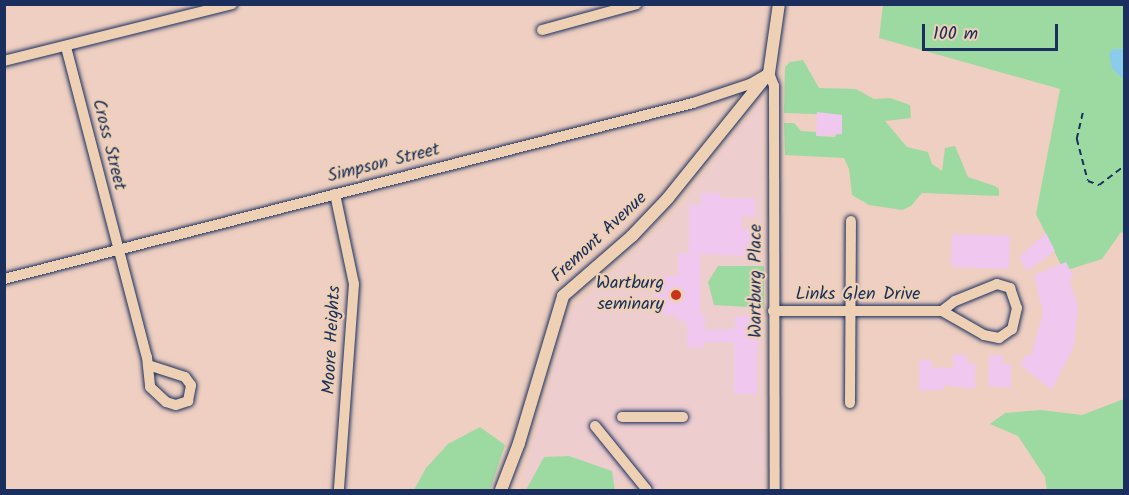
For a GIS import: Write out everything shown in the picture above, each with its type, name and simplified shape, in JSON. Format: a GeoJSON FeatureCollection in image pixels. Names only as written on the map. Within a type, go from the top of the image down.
{"type":"FeatureCollection","features":[{"type":"Feature","properties":{"kind":"main road"},"geometry":{"type":"LineString","coordinates":[[769,73],[779,4]]}},
{"type":"Feature","properties":{"kind":"main road","name":"Fremont Avenue"},"geometry":{"type":"LineString","coordinates":[[501,490],[519,443],[563,296],[632,236],[668,198],[769,73]]}},
{"type":"Feature","properties":{"kind":"street"},"geometry":{"type":"LineString","coordinates":[[4,61],[232,4]]}},
{"type":"Feature","properties":{"kind":"street"},"geometry":{"type":"LineString","coordinates":[[542,30],[637,4]]}},
{"type":"Feature","properties":{"kind":"street","name":"Cross Street"},"geometry":{"type":"LineString","coordinates":[[66,47],[149,365],[150,387],[156,396],[176,405],[188,401],[191,386],[185,377],[149,365]]}},
{"type":"Feature","properties":{"kind":"street","name":"Simpson Street"},"geometry":{"type":"LineString","coordinates":[[4,279],[693,103],[750,84],[769,73]]}},
{"type":"Feature","properties":{"kind":"street","name":"Wartburg Place"},"geometry":{"type":"LineString","coordinates":[[769,73],[774,86],[775,490]]}},
{"type":"Feature","properties":{"kind":"street","name":"Moore Heights"},"geometry":{"type":"LineString","coordinates":[[335,194],[354,284],[339,490]]}},
{"type":"Feature","properties":{"kind":"street"},"geometry":{"type":"LineString","coordinates":[[850,402],[851,221]]}},
{"type":"Feature","properties":{"kind":"street","name":"Links Glen Drive"},"geometry":{"type":"LineString","coordinates":[[773,311],[942,311],[984,335],[999,338],[1012,329],[1017,308],[1010,288],[997,284],[955,301],[942,311]]}},
{"type":"Feature","properties":{"kind":"street"},"geometry":{"type":"LineString","coordinates":[[622,417],[683,417]]}},
{"type":"Feature","properties":{"kind":"street"},"geometry":{"type":"LineString","coordinates":[[596,426],[648,490]]}},
{"type":"Feature","properties":{"kind":"path"},"geometry":{"type":"LineString","coordinates":[[1083,113],[1077,140],[1088,181],[1099,185],[1125,166]]}},
{"type":"Feature","properties":{"kind":"shaded area","name":"Wartburg seminary"},"geometry":{"type":"Polygon","coordinates":[[[763,97],[764,485],[667,484],[663,490],[636,490],[632,483],[522,483],[569,313],[674,214],[763,97]]]}},
{"type":"Feature","properties":{"kind":"green space"},"geometry":{"type":"Polygon","coordinates":[[[883,5],[1124,5],[1124,234],[1121,232],[1102,259],[1064,271],[1036,214],[1060,89],[879,38],[883,5]]]}},
{"type":"Feature","properties":{"kind":"green space"},"geometry":{"type":"Polygon","coordinates":[[[803,60],[819,88],[856,89],[874,99],[890,98],[910,105],[911,118],[885,121],[907,147],[928,152],[932,164],[942,171],[945,148],[955,146],[968,177],[995,186],[999,189],[999,196],[922,193],[911,206],[902,210],[869,205],[852,195],[849,169],[844,158],[785,155],[784,123],[794,123],[801,131],[816,132],[817,136],[835,137],[842,115],[784,113],[785,67],[790,62],[803,60]]]}},
{"type":"Feature","properties":{"kind":"green space"},"geometry":{"type":"Polygon","coordinates":[[[718,266],[764,266],[764,308],[714,305],[708,282],[718,266]]]}},
{"type":"Feature","properties":{"kind":"green space"},"geometry":{"type":"Polygon","coordinates":[[[1124,399],[1124,490],[1047,490],[1045,477],[1018,436],[990,424],[1005,413],[1041,410],[1082,415],[1124,399]]]}},
{"type":"Feature","properties":{"kind":"green space"},"geometry":{"type":"Polygon","coordinates":[[[480,427],[505,445],[490,490],[414,490],[426,468],[448,444],[480,427]]]}},
{"type":"Feature","properties":{"kind":"green space"},"geometry":{"type":"Polygon","coordinates":[[[569,456],[612,471],[615,490],[526,490],[544,457],[569,456]]]}},
{"type":"Feature","properties":{"kind":"water"},"geometry":{"type":"Polygon","coordinates":[[[1114,49],[1124,49],[1124,80],[1112,68],[1109,53],[1114,49]]]}},
{"type":"Feature","properties":{"kind":"building"},"geometry":{"type":"Polygon","coordinates":[[[817,112],[842,115],[842,134],[816,136],[817,112]]]}},
{"type":"Feature","properties":{"kind":"building","name":"Wartburg seminary"},"geometry":{"type":"Polygon","coordinates":[[[701,193],[720,193],[720,198],[755,198],[755,216],[742,216],[742,230],[753,230],[753,256],[700,254],[700,314],[705,314],[705,330],[735,329],[735,316],[757,316],[757,394],[734,394],[734,342],[704,342],[704,347],[687,348],[687,321],[677,321],[677,315],[654,315],[654,291],[662,291],[662,276],[678,276],[678,253],[689,253],[689,205],[701,205],[701,193]]]}},
{"type":"Feature","properties":{"kind":"building"},"geometry":{"type":"Polygon","coordinates":[[[1046,233],[1055,251],[1027,271],[1019,257],[1046,233]]]}},
{"type":"Feature","properties":{"kind":"building"},"geometry":{"type":"Polygon","coordinates":[[[952,234],[1010,236],[1009,269],[951,267],[952,234]]]}},
{"type":"Feature","properties":{"kind":"building"},"geometry":{"type":"Polygon","coordinates":[[[1066,262],[1074,278],[1069,279],[1078,306],[1074,346],[1052,390],[1020,365],[1026,354],[1031,356],[1043,313],[1034,275],[1066,262]]]}},
{"type":"Feature","properties":{"kind":"building"},"geometry":{"type":"Polygon","coordinates":[[[953,354],[967,355],[967,363],[975,363],[975,389],[943,385],[944,390],[919,391],[919,360],[932,360],[931,367],[953,368],[953,354]]]}},
{"type":"Feature","properties":{"kind":"building"},"geometry":{"type":"Polygon","coordinates":[[[989,355],[1003,355],[1002,364],[1011,363],[1011,388],[988,386],[989,355]]]}},
{"type":"Feature","properties":{"kind":"place","name":"Wartburg seminary"},"geometry":{"type":"Point","coordinates":[676,295]}}]}
